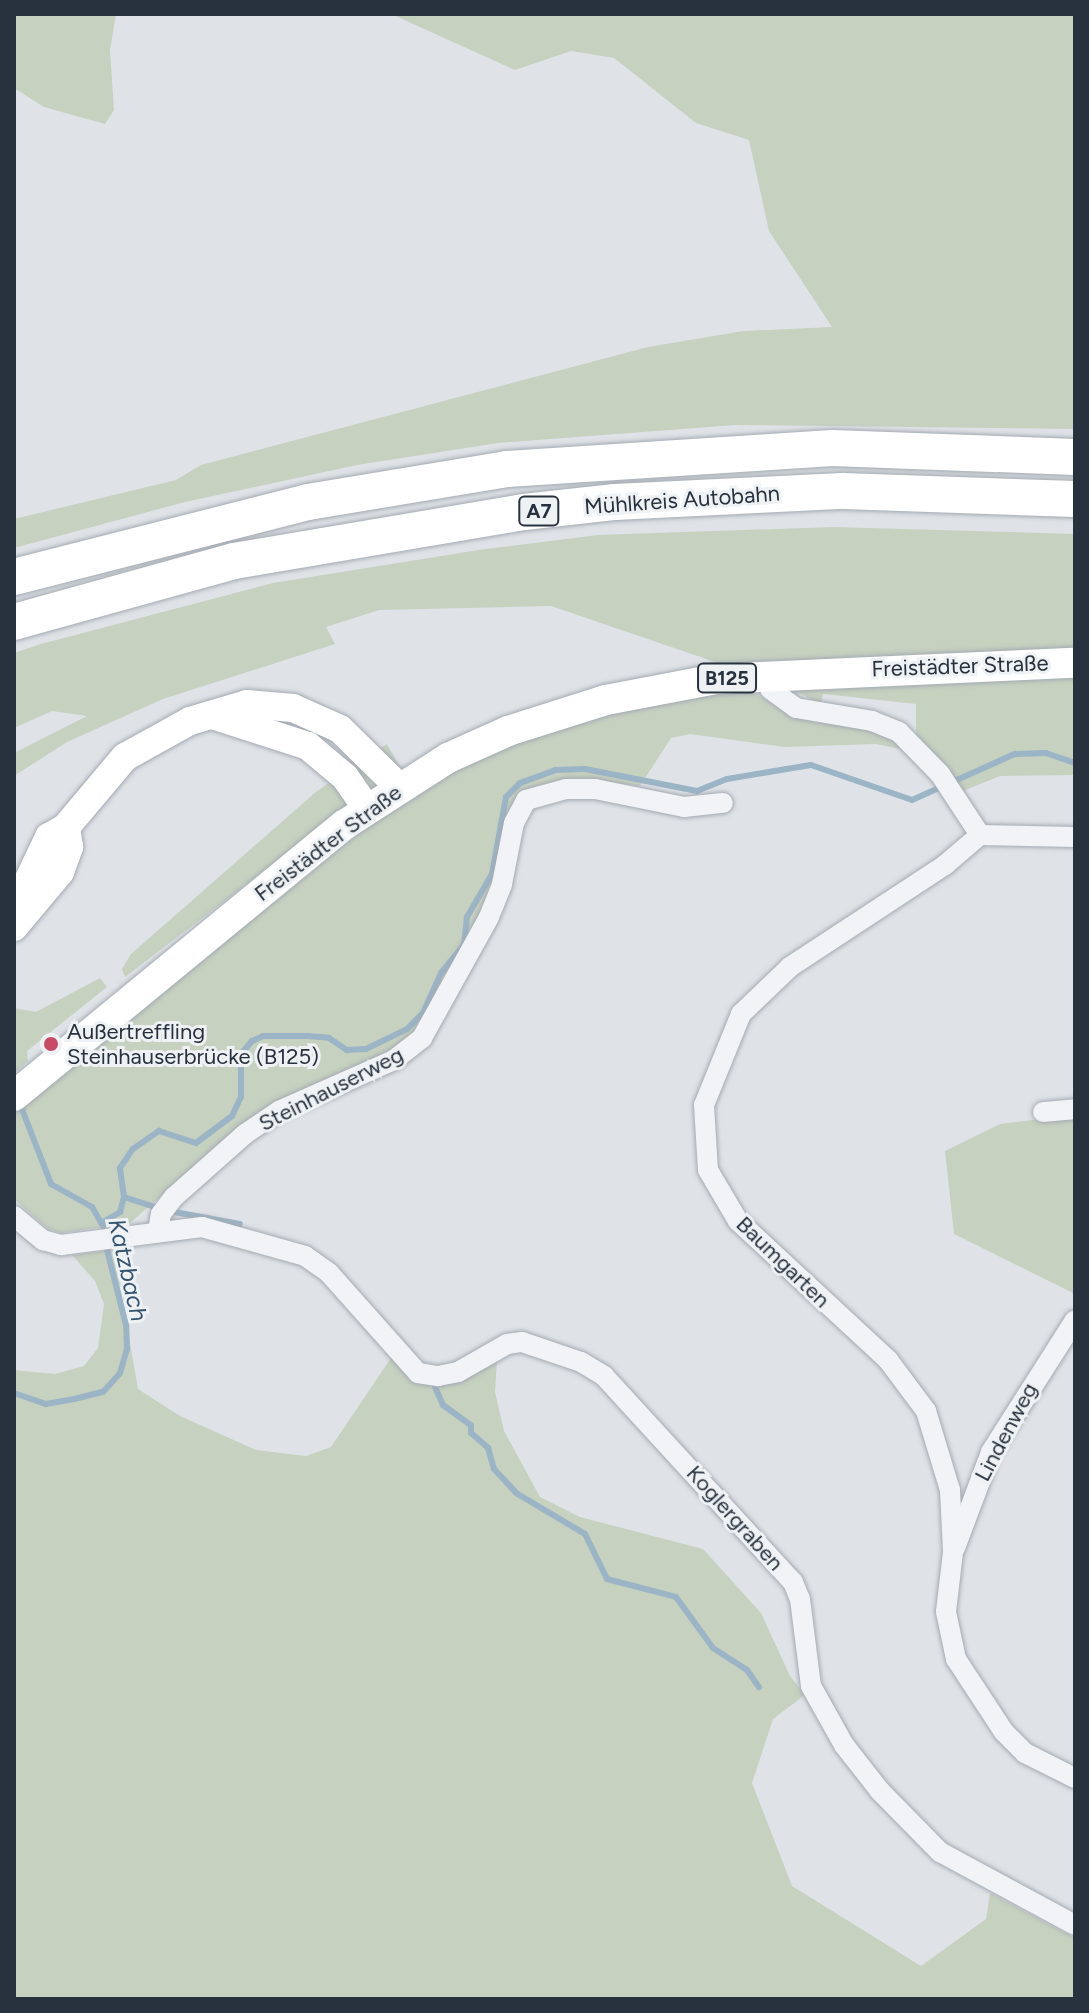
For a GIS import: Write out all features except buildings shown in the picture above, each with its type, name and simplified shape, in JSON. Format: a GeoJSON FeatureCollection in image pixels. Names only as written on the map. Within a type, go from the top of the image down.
{"type":"FeatureCollection","features":[{"type":"Feature","properties":{"kind":"highway","name":"Mühlkreis Autobahn"},"geometry":{"type":"LineString","coordinates":[[14,577],[308,502],[507,469],[832,448],[1075,457]]}},
{"type":"Feature","properties":{"kind":"highway","name":"Mühlkreis Autobahn"},"geometry":{"type":"LineString","coordinates":[[14,622],[234,561],[427,525],[554,509],[843,491],[1075,499]]}},
{"type":"Feature","properties":{"kind":"main road","name":"Freistädter Straße"},"geometry":{"type":"LineString","coordinates":[[25,1087],[367,809],[399,787],[476,745],[546,717],[664,687],[768,674],[1075,663]]}},
{"type":"Feature","properties":{"kind":"street"},"geometry":{"type":"LineString","coordinates":[[768,674],[770,689],[796,708],[872,721],[899,732],[950,786],[980,835],[1075,837]]}},
{"type":"Feature","properties":{"kind":"street"},"geometry":{"type":"LineString","coordinates":[[21,917],[48,893],[60,872],[69,847],[66,827],[125,757],[172,727],[257,703],[319,718],[351,738],[399,787]]}},
{"type":"Feature","properties":{"kind":"street"},"geometry":{"type":"LineString","coordinates":[[212,715],[308,746],[345,777],[367,809]]}},
{"type":"Feature","properties":{"kind":"street","name":"Steinhauserweg"},"geometry":{"type":"LineString","coordinates":[[163,1216],[217,1157],[279,1111],[382,1066],[422,1038],[489,917],[518,808],[526,800],[566,789],[595,789],[684,807],[723,803]]}},
{"type":"Feature","properties":{"kind":"street","name":"Baumgarten"},"geometry":{"type":"LineString","coordinates":[[980,835],[945,865],[790,967],[751,1002],[741,1014],[714,1073],[702,1129],[708,1170],[738,1221],[888,1360],[926,1411],[946,1465],[953,1552],[946,1612],[956,1659],[1004,1732],[1025,1753],[1075,1778]]}},
{"type":"Feature","properties":{"kind":"street"},"geometry":{"type":"LineString","coordinates":[[1043,1112],[1075,1109]]}},
{"type":"Feature","properties":{"kind":"street"},"geometry":{"type":"LineString","coordinates":[[14,1216],[43,1240],[61,1245],[105,1241],[163,1216]]}},
{"type":"Feature","properties":{"kind":"street","name":"Koglergraben"},"geometry":{"type":"LineString","coordinates":[[163,1216],[305,1256],[343,1288],[403,1360],[418,1373],[438,1376],[522,1342],[581,1362],[604,1376],[793,1582],[800,1599],[811,1686],[844,1745],[880,1791],[940,1852],[1075,1925]]}},
{"type":"Feature","properties":{"kind":"street","name":"Lindenweg"},"geometry":{"type":"LineString","coordinates":[[953,1552],[991,1452],[1075,1320]]}},
{"type":"Feature","properties":{"kind":"green space"},"geometry":{"type":"Polygon","coordinates":[[[14,14],[116,14],[110,50],[114,110],[105,124],[44,107],[14,88],[14,14]]]}},
{"type":"Feature","properties":{"kind":"green space"},"geometry":{"type":"Polygon","coordinates":[[[391,14],[1075,14],[1075,429],[735,425],[498,443],[357,465],[185,502],[14,548],[14,519],[176,480],[201,465],[648,347],[743,331],[832,327],[769,231],[749,140],[696,123],[614,58],[571,51],[515,70],[391,14]]]}},
{"type":"Feature","properties":{"kind":"green space"},"geometry":{"type":"Polygon","coordinates":[[[833,527],[1075,534],[1075,650],[718,663],[551,606],[379,610],[326,627],[335,644],[163,699],[67,742],[14,776],[14,753],[87,716],[52,711],[14,728],[14,653],[41,644],[273,583],[485,549],[598,535],[833,527]]]}},
{"type":"Feature","properties":{"kind":"green space"},"geometry":{"type":"Polygon","coordinates":[[[1075,674],[1075,775],[1000,776],[963,791],[916,734],[916,704],[823,694],[821,704],[787,687],[1075,674]]]}},
{"type":"Feature","properties":{"kind":"green space"},"geometry":{"type":"Polygon","coordinates":[[[745,688],[784,710],[870,729],[897,741],[921,763],[901,749],[875,744],[785,747],[690,734],[671,738],[640,786],[579,780],[528,791],[495,884],[416,1036],[187,1173],[130,1223],[61,1233],[48,1229],[14,1199],[14,1112],[377,819],[480,756],[572,720],[745,688]]]}},
{"type":"Feature","properties":{"kind":"green space"},"geometry":{"type":"Polygon","coordinates":[[[387,744],[400,767],[125,977],[122,969],[131,954],[317,791],[387,744]]]}},
{"type":"Feature","properties":{"kind":"green space"},"geometry":{"type":"Polygon","coordinates":[[[100,978],[107,987],[27,1051],[28,1061],[14,1073],[14,1008],[36,1012],[100,978]]]}},
{"type":"Feature","properties":{"kind":"green space"},"geometry":{"type":"Polygon","coordinates":[[[1075,1115],[1075,1294],[954,1234],[945,1151],[1000,1124],[1075,1115]]]}},
{"type":"Feature","properties":{"kind":"green space"},"geometry":{"type":"Polygon","coordinates":[[[114,1250],[138,1389],[180,1416],[256,1450],[306,1456],[331,1447],[391,1358],[405,1374],[421,1381],[497,1361],[495,1392],[504,1431],[540,1497],[580,1517],[703,1549],[761,1613],[790,1676],[805,1695],[773,1719],[752,1783],[792,1886],[921,1966],[986,1919],[990,1893],[1075,1938],[1075,1999],[14,1999],[14,1370],[55,1374],[84,1366],[98,1348],[104,1304],[95,1281],[72,1255],[114,1250]]]}},
{"type":"Feature","properties":{"kind":"waterway"},"geometry":{"type":"LineString","coordinates":[[103,1222],[120,1212],[124,1197],[120,1168],[133,1149],[159,1131],[196,1143],[232,1116],[241,1097],[241,1054],[252,1041],[263,1036],[308,1036],[329,1038],[347,1050],[366,1049],[407,1029],[423,1013],[441,973],[464,945],[467,917],[492,874],[506,797],[520,783],[555,770],[585,769],[697,791],[727,779],[811,765],[912,800],[1015,754],[1046,753],[1075,763]]}},
{"type":"Feature","properties":{"kind":"waterway","name":"Katzbach"},"geometry":{"type":"LineString","coordinates":[[20,1104],[51,1184],[92,1207],[103,1226]]}},
{"type":"Feature","properties":{"kind":"waterway"},"geometry":{"type":"LineString","coordinates":[[124,1197],[158,1208]]}},
{"type":"Feature","properties":{"kind":"waterway"},"geometry":{"type":"LineString","coordinates":[[169,1211],[240,1224]]}},
{"type":"Feature","properties":{"kind":"waterway","name":"Katzbach"},"geometry":{"type":"LineString","coordinates":[[14,1393],[46,1404],[74,1399],[103,1392],[120,1373],[127,1349],[126,1325],[105,1242]]}},
{"type":"Feature","properties":{"kind":"waterway"},"geometry":{"type":"LineString","coordinates":[[435,1387],[443,1405],[471,1425],[471,1433],[488,1448],[494,1469],[516,1493],[585,1534],[607,1579],[676,1597],[713,1648],[747,1670],[759,1687]]}},
{"type":"Feature","properties":{"kind":"place","name":"Außertreffling Steinhauserbrücke (B125)"},"geometry":{"type":"Point","coordinates":[51,1044]}}]}
